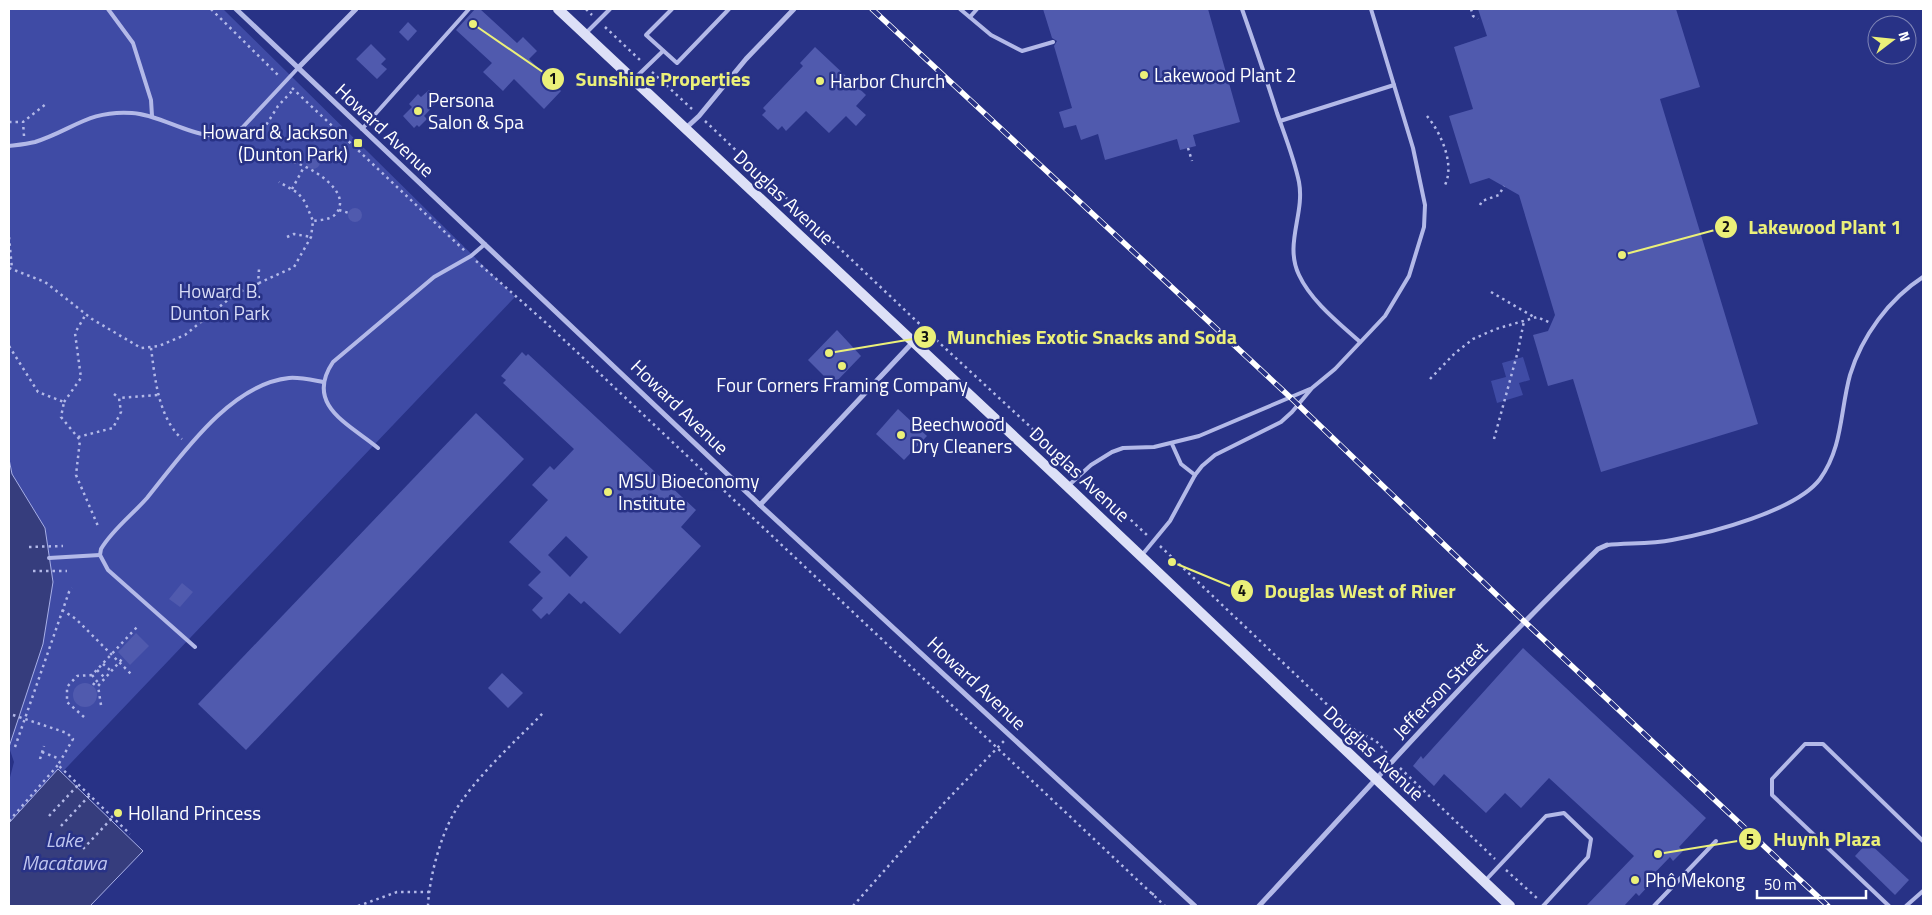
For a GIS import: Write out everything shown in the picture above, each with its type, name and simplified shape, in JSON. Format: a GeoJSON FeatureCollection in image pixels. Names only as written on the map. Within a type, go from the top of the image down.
{"type":"FeatureCollection","features":[{"type":"Feature","properties":{"kind":"street","name":"Howard Avenue"},"geometry":{"type":"LineString","coordinates":[[236,9],[760,505],[1194,906]]}},
{"type":"Feature","properties":{"kind":"street"},"geometry":{"type":"LineString","coordinates":[[298,68],[356,9]]}},
{"type":"Feature","properties":{"kind":"street","name":"Douglas Avenue"},"geometry":{"type":"LineString","coordinates":[[558,9],[1068,487],[1510,906]]}},
{"type":"Feature","properties":{"kind":"street"},"geometry":{"type":"LineString","coordinates":[[686,129],[746,59],[794,9]]}},
{"type":"Feature","properties":{"kind":"street"},"geometry":{"type":"LineString","coordinates":[[760,505],[913,342]]}},
{"type":"Feature","properties":{"kind":"street","name":"Jefferson Street"},"geometry":{"type":"LineString","coordinates":[[1259,906],[1590,557],[1598,549],[1607,545]]}},
{"type":"Feature","properties":{"kind":"lane"},"geometry":{"type":"LineString","coordinates":[[108,9],[133,43],[151,100],[152,116]]}},
{"type":"Feature","properties":{"kind":"lane"},"geometry":{"type":"LineString","coordinates":[[362,129],[469,9]]}},
{"type":"Feature","properties":{"kind":"lane"},"geometry":{"type":"LineString","coordinates":[[585,34],[610,9]]}},
{"type":"Feature","properties":{"kind":"lane"},"geometry":{"type":"LineString","coordinates":[[672,9],[646,35],[677,63],[730,9]]}},
{"type":"Feature","properties":{"kind":"lane"},"geometry":{"type":"LineString","coordinates":[[960,9],[991,35],[1022,51],[1053,42]]}},
{"type":"Feature","properties":{"kind":"lane"},"geometry":{"type":"LineString","coordinates":[[970,17],[977,9]]}},
{"type":"Feature","properties":{"kind":"lane"},"geometry":{"type":"LineString","coordinates":[[1242,9],[1296,169],[1300,196],[1293,244],[1294,263],[1299,276],[1316,299],[1360,342]]}},
{"type":"Feature","properties":{"kind":"lane"},"geometry":{"type":"LineString","coordinates":[[1141,556],[1170,522],[1195,475],[1215,455],[1281,422],[1292,412],[1312,388],[1335,369],[1385,316],[1410,276],[1424,227],[1423,192],[1371,9]]}},
{"type":"Feature","properties":{"kind":"lane"},"geometry":{"type":"LineString","coordinates":[[634,80],[663,51]]}},
{"type":"Feature","properties":{"kind":"lane"},"geometry":{"type":"LineString","coordinates":[[9,146],[33,142],[93,116],[132,113],[152,116],[187,130],[206,135],[232,134],[242,128],[298,68]]}},
{"type":"Feature","properties":{"kind":"lane"},"geometry":{"type":"LineString","coordinates":[[1280,121],[1394,85]]}},
{"type":"Feature","properties":{"kind":"lane"},"geometry":{"type":"LineString","coordinates":[[378,448],[330,408],[322,391],[323,382],[333,362],[434,277],[471,256],[484,244]]}},
{"type":"Feature","properties":{"kind":"lane"},"geometry":{"type":"LineString","coordinates":[[1607,545],[1671,540],[1779,508],[1800,498],[1819,480],[1834,454],[1840,433],[1850,376],[1860,350],[1880,316],[1910,285],[1923,277]]}},
{"type":"Feature","properties":{"kind":"lane"},"geometry":{"type":"LineString","coordinates":[[100,555],[108,539],[200,434],[237,400],[249,392],[277,380],[290,378],[323,382]]}},
{"type":"Feature","properties":{"kind":"lane"},"geometry":{"type":"LineString","coordinates":[[1068,487],[1091,464],[1112,452],[1123,448],[1154,447],[1172,444],[1199,436],[1312,388]]}},
{"type":"Feature","properties":{"kind":"lane"},"geometry":{"type":"LineString","coordinates":[[1172,444],[1181,464],[1195,475]]}},
{"type":"Feature","properties":{"kind":"lane"},"geometry":{"type":"LineString","coordinates":[[49,558],[100,555]]}},
{"type":"Feature","properties":{"kind":"lane"},"geometry":{"type":"LineString","coordinates":[[100,555],[108,570],[196,647]]}},
{"type":"Feature","properties":{"kind":"lane"},"geometry":{"type":"LineString","coordinates":[[1889,906],[1772,795],[1772,779],[1804,744],[1823,744],[1923,841]]}},
{"type":"Feature","properties":{"kind":"lane"},"geometry":{"type":"LineString","coordinates":[[1484,882],[1546,816],[1564,813],[1591,839],[1588,857],[1543,906]]}},
{"type":"Feature","properties":{"kind":"lane"},"geometry":{"type":"LineString","coordinates":[[1654,906],[1716,841]]}},
{"type":"Feature","properties":{"kind":"lane"},"geometry":{"type":"LineString","coordinates":[[1906,906],[1923,891]]}},
{"type":"Feature","properties":{"kind":"path"},"geometry":{"type":"LineString","coordinates":[[586,9],[1071,465]]}},
{"type":"Feature","properties":{"kind":"path"},"geometry":{"type":"LineString","coordinates":[[1471,9],[1473,16],[1478,19]]}},
{"type":"Feature","properties":{"kind":"path"},"geometry":{"type":"LineString","coordinates":[[264,130],[278,106],[294,90]]}},
{"type":"Feature","properties":{"kind":"path"},"geometry":{"type":"LineString","coordinates":[[24,138],[23,122],[46,104]]}},
{"type":"Feature","properties":{"kind":"path"},"geometry":{"type":"LineString","coordinates":[[1427,116],[1440,135],[1447,160],[1445,186]]}},
{"type":"Feature","properties":{"kind":"path"},"geometry":{"type":"LineString","coordinates":[[9,122],[18,122]]}},
{"type":"Feature","properties":{"kind":"path"},"geometry":{"type":"LineString","coordinates":[[1188,148],[1192,161]]}},
{"type":"Feature","properties":{"kind":"path"},"geometry":{"type":"LineString","coordinates":[[281,158],[310,169],[335,189],[340,200],[339,210],[330,218],[313,221]]}},
{"type":"Feature","properties":{"kind":"path"},"geometry":{"type":"LineString","coordinates":[[292,189],[304,167]]}},
{"type":"Feature","properties":{"kind":"path"},"geometry":{"type":"LineString","coordinates":[[9,237],[10,268],[44,282],[86,314],[141,348],[151,348],[185,335],[234,294],[258,285],[294,267],[311,237],[313,221],[305,202],[292,189],[279,182]]}},
{"type":"Feature","properties":{"kind":"path"},"geometry":{"type":"LineString","coordinates":[[1480,205],[1482,201],[1500,195],[1504,186]]}},
{"type":"Feature","properties":{"kind":"path"},"geometry":{"type":"LineString","coordinates":[[339,210],[349,213]]}},
{"type":"Feature","properties":{"kind":"path"},"geometry":{"type":"LineString","coordinates":[[287,237],[294,234],[311,237]]}},
{"type":"Feature","properties":{"kind":"path"},"geometry":{"type":"LineString","coordinates":[[258,285],[259,269]]}},
{"type":"Feature","properties":{"kind":"path"},"geometry":{"type":"LineString","coordinates":[[1491,292],[1534,317]]}},
{"type":"Feature","properties":{"kind":"path"},"geometry":{"type":"LineString","coordinates":[[86,314],[75,333],[81,378],[64,402],[62,417],[80,440],[76,475],[98,526]]}},
{"type":"Feature","properties":{"kind":"path"},"geometry":{"type":"LineString","coordinates":[[1430,380],[1455,353],[1473,339],[1534,317],[1540,317],[1551,323]]}},
{"type":"Feature","properties":{"kind":"path"},"geometry":{"type":"LineString","coordinates":[[1494,439],[1518,351],[1524,320]]}},
{"type":"Feature","properties":{"kind":"path"},"geometry":{"type":"LineString","coordinates":[[9,346],[38,392],[64,402]]}},
{"type":"Feature","properties":{"kind":"path"},"geometry":{"type":"LineString","coordinates":[[151,348],[158,395],[174,432],[182,439]]}},
{"type":"Feature","properties":{"kind":"path"},"geometry":{"type":"LineString","coordinates":[[114,394],[119,398],[158,395]]}},
{"type":"Feature","properties":{"kind":"path"},"geometry":{"type":"LineString","coordinates":[[78,437],[113,428],[121,412],[119,398]]}},
{"type":"Feature","properties":{"kind":"path"},"geometry":{"type":"LineString","coordinates":[[1094,486],[1144,531]]}},
{"type":"Feature","properties":{"kind":"path"},"geometry":{"type":"LineString","coordinates":[[740,507],[1165,906]]}},
{"type":"Feature","properties":{"kind":"path"},"geometry":{"type":"LineString","coordinates":[[29,547],[63,546]]}},
{"type":"Feature","properties":{"kind":"path"},"geometry":{"type":"LineString","coordinates":[[1165,550],[1353,729],[1376,741],[1385,750]]}},
{"type":"Feature","properties":{"kind":"path"},"geometry":{"type":"LineString","coordinates":[[33,571],[67,570]]}},
{"type":"Feature","properties":{"kind":"path"},"geometry":{"type":"LineString","coordinates":[[16,747],[62,610],[72,588]]}},
{"type":"Feature","properties":{"kind":"path"},"geometry":{"type":"LineString","coordinates":[[62,610],[68,612],[131,674]]}},
{"type":"Feature","properties":{"kind":"path"},"geometry":{"type":"LineString","coordinates":[[84,717],[67,702],[67,687],[77,676],[92,675],[138,626]]}},
{"type":"Feature","properties":{"kind":"path"},"geometry":{"type":"LineString","coordinates":[[93,686],[105,678],[123,658]]}},
{"type":"Feature","properties":{"kind":"path"},"geometry":{"type":"LineString","coordinates":[[103,664],[111,672]]}},
{"type":"Feature","properties":{"kind":"path"},"geometry":{"type":"LineString","coordinates":[[97,670],[105,678]]}},
{"type":"Feature","properties":{"kind":"path"},"geometry":{"type":"LineString","coordinates":[[92,675],[98,683],[98,700],[100,705]]}},
{"type":"Feature","properties":{"kind":"path"},"geometry":{"type":"LineString","coordinates":[[428,906],[429,892],[453,814],[470,791],[544,712]]}},
{"type":"Feature","properties":{"kind":"path"},"geometry":{"type":"LineString","coordinates":[[9,821],[58,764],[73,739],[67,733],[13,715]]}},
{"type":"Feature","properties":{"kind":"path"},"geometry":{"type":"LineString","coordinates":[[853,906],[945,802],[1010,734]]}},
{"type":"Feature","properties":{"kind":"path"},"geometry":{"type":"LineString","coordinates":[[40,759],[44,746]]}},
{"type":"Feature","properties":{"kind":"path"},"geometry":{"type":"LineString","coordinates":[[42,752],[60,759]]}},
{"type":"Feature","properties":{"kind":"path"},"geometry":{"type":"LineString","coordinates":[[58,764],[130,834]]}},
{"type":"Feature","properties":{"kind":"path"},"geometry":{"type":"LineString","coordinates":[[1407,776],[1493,858]]}},
{"type":"Feature","properties":{"kind":"path"},"geometry":{"type":"LineString","coordinates":[[49,816],[78,784]]}},
{"type":"Feature","properties":{"kind":"path"},"geometry":{"type":"LineString","coordinates":[[61,826],[90,795]]}},
{"type":"Feature","properties":{"kind":"path"},"geometry":{"type":"LineString","coordinates":[[83,849],[113,817]]}},
{"type":"Feature","properties":{"kind":"path"},"geometry":{"type":"LineString","coordinates":[[1509,872],[1538,899]]}},
{"type":"Feature","properties":{"kind":"path"},"geometry":{"type":"LineString","coordinates":[[1152,895],[1156,890]]}},
{"type":"Feature","properties":{"kind":"path"},"geometry":{"type":"LineString","coordinates":[[358,906],[397,892],[429,892]]}},
{"type":"Feature","properties":{"kind":"green space","name":"Howard B. Dunton Park"},"geometry":{"type":"Polygon","coordinates":[[[9,9],[223,9],[515,297],[9,828],[9,781],[14,762],[9,747],[53,582],[45,528],[12,474],[9,459],[9,9]]]}},
{"type":"Feature","properties":{"kind":"green space"},"geometry":{"type":"Polygon","coordinates":[[[1523,357],[1530,380],[1519,383],[1523,395],[1497,403],[1491,381],[1506,377],[1502,363],[1523,357]]]}},
{"type":"Feature","properties":{"kind":"water"},"geometry":{"type":"Polygon","coordinates":[[[9,459],[12,474],[45,528],[53,582],[43,644],[9,747],[9,459]]]}},
{"type":"Feature","properties":{"kind":"water","name":"Lake Macatawa"},"geometry":{"type":"Polygon","coordinates":[[[58,769],[143,851],[90,906],[9,906],[9,823],[58,769]]]}},
{"type":"Feature","properties":{"kind":"building"},"geometry":{"type":"Polygon","coordinates":[[[475,9],[480,9],[517,43],[523,37],[537,51],[529,59],[561,91],[544,109],[514,79],[503,91],[483,72],[492,63],[456,30],[475,9]]]}},
{"type":"Feature","properties":{"kind":"building","name":"Lakewood Plant 2"},"geometry":{"type":"Polygon","coordinates":[[[1043,9],[1208,9],[1240,122],[1193,135],[1196,146],[1180,150],[1177,139],[1105,160],[1098,134],[1081,140],[1076,125],[1064,128],[1059,112],[1072,108],[1054,46],[1057,41],[1052,38],[1043,9]]]}},
{"type":"Feature","properties":{"kind":"building"},"geometry":{"type":"Polygon","coordinates":[[[1478,9],[1676,9],[1700,87],[1660,99],[1758,424],[1601,472],[1573,379],[1548,386],[1533,335],[1548,331],[1555,315],[1519,195],[1489,178],[1470,184],[1449,116],[1473,109],[1454,47],[1487,36],[1478,9]]]}},
{"type":"Feature","properties":{"kind":"building"},"geometry":{"type":"Polygon","coordinates":[[[408,22],[417,31],[408,41],[399,32],[408,22]]]}},
{"type":"Feature","properties":{"kind":"building"},"geometry":{"type":"Polygon","coordinates":[[[371,44],[386,59],[381,64],[387,69],[377,79],[356,59],[371,44]]]}},
{"type":"Feature","properties":{"kind":"building","name":"Harbor Church"},"geometry":{"type":"Polygon","coordinates":[[[815,47],[866,95],[856,106],[866,115],[856,126],[846,116],[829,133],[806,111],[786,131],[782,126],[778,130],[762,115],[766,111],[763,108],[803,66],[800,63],[815,47]]]}},
{"type":"Feature","properties":{"kind":"building","name":"Persona Salon & Spa"},"geometry":{"type":"Polygon","coordinates":[[[429,90],[439,100],[424,116],[427,119],[419,127],[417,125],[414,128],[403,116],[412,107],[409,104],[418,94],[421,97],[429,90]]]}},
{"type":"Feature","properties":{"kind":"building"},"geometry":{"type":"Polygon","coordinates":[[[310,155],[316,155],[320,162],[316,169],[310,169],[306,165],[306,159],[310,155]]]}},
{"type":"Feature","properties":{"kind":"building"},"geometry":{"type":"Polygon","coordinates":[[[355,208],[360,210],[362,215],[360,220],[355,222],[350,220],[348,215],[350,210],[355,208]]]}},
{"type":"Feature","properties":{"kind":"building"},"geometry":{"type":"Polygon","coordinates":[[[837,330],[861,356],[833,385],[808,360],[837,330]]]}},
{"type":"Feature","properties":{"kind":"building","name":"MSU Bioeconomy Institute"},"geometry":{"type":"Polygon","coordinates":[[[522,352],[526,356],[528,354],[696,510],[681,527],[701,546],[620,634],[584,601],[581,604],[569,593],[549,615],[547,613],[541,619],[532,610],[543,598],[528,585],[541,572],[509,542],[548,500],[532,485],[550,466],[554,470],[574,449],[503,383],[506,380],[501,376],[522,352]],[[566,536],[548,555],[570,577],[588,557],[566,536]]]}},
{"type":"Feature","properties":{"kind":"building","name":"Beechwood Dry Cleaners"},"geometry":{"type":"Polygon","coordinates":[[[898,409],[927,436],[904,460],[876,434],[898,409]]]}},
{"type":"Feature","properties":{"kind":"building"},"geometry":{"type":"Polygon","coordinates":[[[476,413],[524,459],[246,750],[198,704],[476,413]]]}},
{"type":"Feature","properties":{"kind":"building"},"geometry":{"type":"Polygon","coordinates":[[[182,583],[193,592],[180,607],[169,599],[182,583]]]}},
{"type":"Feature","properties":{"kind":"building"},"geometry":{"type":"Polygon","coordinates":[[[136,633],[149,646],[130,665],[118,652],[136,633]]]}},
{"type":"Feature","properties":{"kind":"building"},"geometry":{"type":"Polygon","coordinates":[[[1523,648],[1706,818],[1679,847],[1683,851],[1673,861],[1670,857],[1646,882],[1649,885],[1639,896],[1636,893],[1624,906],[1586,906],[1634,856],[1549,778],[1521,808],[1505,793],[1486,813],[1444,774],[1434,786],[1413,766],[1421,756],[1423,759],[1523,648]]]}},
{"type":"Feature","properties":{"kind":"building"},"geometry":{"type":"Polygon","coordinates":[[[502,673],[523,693],[508,708],[488,688],[502,673]]]}},
{"type":"Feature","properties":{"kind":"building"},"geometry":{"type":"Polygon","coordinates":[[[85,683],[94,686],[97,695],[94,704],[85,707],[76,704],[73,695],[76,686],[85,683]]]}},
{"type":"Feature","properties":{"kind":"building"},"geometry":{"type":"Polygon","coordinates":[[[1868,842],[1909,880],[1895,895],[1855,856],[1868,842]]]}},
{"type":"Feature","properties":{"kind":"railway"},"geometry":{"type":"LineString","coordinates":[[872,9],[1290,397],[1526,623],[1828,906]]}},
{"type":"Feature","properties":{"kind":"place","name":"Sunshine Properties"},"geometry":{"type":"Point","coordinates":[473,24]}},
{"type":"Feature","properties":{"kind":"place","name":"Lakewood Plant 2"},"geometry":{"type":"Point","coordinates":[1144,75]}},
{"type":"Feature","properties":{"kind":"place","name":"Harbor Church"},"geometry":{"type":"Point","coordinates":[820,81]}},
{"type":"Feature","properties":{"kind":"place","name":"Persona Salon & Spa"},"geometry":{"type":"Point","coordinates":[418,111]}},
{"type":"Feature","properties":{"kind":"place","name":"Howard & Jackson (Dunton Park)"},"geometry":{"type":"Point","coordinates":[358,143]}},
{"type":"Feature","properties":{"kind":"place","name":"Lakewood Plant 1"},"geometry":{"type":"Point","coordinates":[1622,255]}},
{"type":"Feature","properties":{"kind":"place","name":"Munchies Exotic Snacks and Soda"},"geometry":{"type":"Point","coordinates":[829,353]}},
{"type":"Feature","properties":{"kind":"place","name":"Four Corners Framing Company"},"geometry":{"type":"Point","coordinates":[842,366]}},
{"type":"Feature","properties":{"kind":"place","name":"Beechwood Dry Cleaners"},"geometry":{"type":"Point","coordinates":[901,435]}},
{"type":"Feature","properties":{"kind":"place","name":"MSU Bioeconomy Institute"},"geometry":{"type":"Point","coordinates":[608,492]}},
{"type":"Feature","properties":{"kind":"place","name":"Douglas West of River"},"geometry":{"type":"Point","coordinates":[1172,562]}},
{"type":"Feature","properties":{"kind":"place","name":"Holland Princess"},"geometry":{"type":"Point","coordinates":[118,813]}},
{"type":"Feature","properties":{"kind":"place","name":"Huynh Plaza"},"geometry":{"type":"Point","coordinates":[1658,854]}},
{"type":"Feature","properties":{"kind":"place","name":"Phô Mekong"},"geometry":{"type":"Point","coordinates":[1635,880]}}]}
